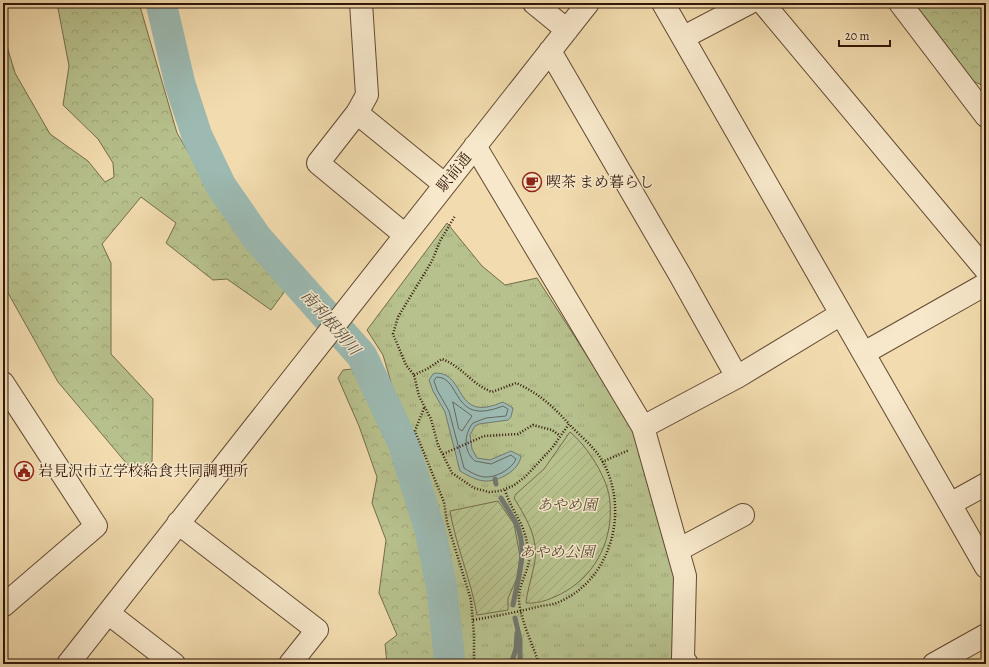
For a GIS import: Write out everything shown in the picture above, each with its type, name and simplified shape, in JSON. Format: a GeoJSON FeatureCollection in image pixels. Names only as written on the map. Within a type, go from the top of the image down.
{"type":"FeatureCollection","features":[{"type":"Feature","properties":{"kind":"street"},"geometry":{"type":"LineString","coordinates":[[361,3],[367,95],[357,113],[318,162],[405,234]]}},
{"type":"Feature","properties":{"kind":"street"},"geometry":{"type":"LineString","coordinates":[[534,3],[567,30]]}},
{"type":"Feature","properties":{"kind":"street","name":"駅前通"},"geometry":{"type":"LineString","coordinates":[[68,664],[444,184],[588,3]]}},
{"type":"Feature","properties":{"kind":"street"},"geometry":{"type":"LineString","coordinates":[[664,3],[986,567]]}},
{"type":"Feature","properties":{"kind":"street"},"geometry":{"type":"LineString","coordinates":[[684,37],[749,3]]}},
{"type":"Feature","properties":{"kind":"street"},"geometry":{"type":"LineString","coordinates":[[763,3],[986,270]]}},
{"type":"Feature","properties":{"kind":"street"},"geometry":{"type":"LineString","coordinates":[[900,3],[986,116]]}},
{"type":"Feature","properties":{"kind":"street"},"geometry":{"type":"LineString","coordinates":[[550,51],[680,275],[737,377]]}},
{"type":"Feature","properties":{"kind":"street"},"geometry":{"type":"LineString","coordinates":[[357,113],[444,184]]}},
{"type":"Feature","properties":{"kind":"street"},"geometry":{"type":"LineString","coordinates":[[475,146],[646,435],[685,576],[684,658],[687,664]]}},
{"type":"Feature","properties":{"kind":"street"},"geometry":{"type":"LineString","coordinates":[[864,353],[986,284]]}},
{"type":"Feature","properties":{"kind":"street"},"geometry":{"type":"LineString","coordinates":[[646,435],[737,377],[841,314]]}},
{"type":"Feature","properties":{"kind":"street"},"geometry":{"type":"LineString","coordinates":[[3,383],[96,526],[3,606]]}},
{"type":"Feature","properties":{"kind":"street"},"geometry":{"type":"LineString","coordinates":[[950,504],[986,484]]}},
{"type":"Feature","properties":{"kind":"street"},"geometry":{"type":"LineString","coordinates":[[678,550],[743,515]]}},
{"type":"Feature","properties":{"kind":"street"},"geometry":{"type":"LineString","coordinates":[[178,523],[317,630],[290,664]]}},
{"type":"Feature","properties":{"kind":"street"},"geometry":{"type":"LineString","coordinates":[[108,613],[174,664]]}},
{"type":"Feature","properties":{"kind":"street"},"geometry":{"type":"LineString","coordinates":[[934,664],[986,635]]}},
{"type":"Feature","properties":{"kind":"path"},"geometry":{"type":"LineString","coordinates":[[455,216],[440,241],[432,261],[398,317],[393,334],[398,350],[406,365],[414,375],[419,396],[431,419],[443,454],[452,473],[474,488],[489,492],[505,490],[525,477],[552,448],[559,436],[569,424]]}},
{"type":"Feature","properties":{"kind":"path"},"geometry":{"type":"LineString","coordinates":[[414,375],[427,369],[442,359],[462,370],[474,383],[492,392],[516,383],[524,387],[542,399],[590,445],[608,472],[616,505],[616,519],[612,537],[604,558],[585,585],[571,596],[557,603],[529,611],[473,620]]}},
{"type":"Feature","properties":{"kind":"path"},"geometry":{"type":"LineString","coordinates":[[425,407],[415,431],[444,502],[447,522],[471,600],[474,664]]}},
{"type":"Feature","properties":{"kind":"path"},"geometry":{"type":"LineString","coordinates":[[443,454],[492,435],[518,434],[533,426],[552,430],[559,436]]}},
{"type":"Feature","properties":{"kind":"path"},"geometry":{"type":"LineString","coordinates":[[602,462],[646,435]]}},
{"type":"Feature","properties":{"kind":"path"},"geometry":{"type":"LineString","coordinates":[[505,490],[508,499],[520,520],[527,542],[528,561],[519,591],[519,600],[522,617],[538,664]]}},
{"type":"Feature","properties":{"kind":"green space"},"geometry":{"type":"Polygon","coordinates":[[[57,3],[139,3],[177,133],[235,232],[285,291],[271,310],[227,279],[213,280],[166,243],[176,223],[141,197],[102,244],[111,263],[111,354],[153,399],[152,464],[138,477],[58,382],[3,284],[3,33],[15,73],[50,134],[88,161],[105,182],[114,177],[113,163],[98,139],[63,105],[69,66],[57,3]]]}},
{"type":"Feature","properties":{"kind":"green space"},"geometry":{"type":"Polygon","coordinates":[[[911,3],[986,3],[986,87],[962,76],[911,3]]]}},
{"type":"Feature","properties":{"kind":"green space","name":"あやめ公園"},"geometry":{"type":"Polygon","coordinates":[[[447,223],[482,266],[505,285],[537,278],[636,432],[680,575],[679,664],[459,664],[454,603],[444,542],[395,396],[383,355],[367,330],[447,223]]]}},
{"type":"Feature","properties":{"kind":"green space"},"geometry":{"type":"Polygon","coordinates":[[[363,368],[400,426],[427,500],[457,589],[464,664],[387,664],[385,644],[397,635],[379,593],[386,540],[372,503],[377,477],[359,426],[338,378],[343,370],[363,368]]]}},
{"type":"Feature","properties":{"kind":"green space","name":"あやめ園"},"geometry":{"type":"Polygon","coordinates":[[[570,432],[590,454],[606,484],[609,494],[610,516],[606,541],[594,564],[586,575],[577,583],[566,591],[552,598],[536,603],[526,603],[535,560],[534,541],[532,532],[514,498],[516,494],[544,469],[570,432]]]}},
{"type":"Feature","properties":{"kind":"green space","name":"あやめ園"},"geometry":{"type":"Polygon","coordinates":[[[498,501],[514,524],[520,556],[517,578],[508,598],[508,610],[477,615],[450,511],[498,501]]]}},
{"type":"Feature","properties":{"kind":"water"},"geometry":{"type":"Polygon","coordinates":[[[436,373],[446,375],[453,381],[462,396],[476,407],[487,407],[503,402],[513,408],[511,417],[508,420],[479,424],[475,426],[470,435],[472,449],[477,458],[490,460],[511,451],[521,456],[512,471],[495,480],[484,481],[460,471],[445,412],[433,391],[429,380],[433,374],[436,373]]]}},
{"type":"Feature","properties":{"kind":"waterway","name":"南利根別川"},"geometry":{"type":"LineString","coordinates":[[161,3],[180,84],[197,136],[221,186],[257,238],[362,356],[403,443],[430,530],[442,589],[450,664]]}},
{"type":"Feature","properties":{"kind":"waterway"},"geometry":{"type":"LineString","coordinates":[[495,479],[496,484]]}},
{"type":"Feature","properties":{"kind":"waterway"},"geometry":{"type":"LineString","coordinates":[[501,498],[514,518],[522,545],[521,565],[513,605]]}},
{"type":"Feature","properties":{"kind":"waterway"},"geometry":{"type":"LineString","coordinates":[[515,618],[520,639],[520,664]]}},
{"type":"Feature","properties":{"kind":"waterway"},"geometry":{"type":"LineString","coordinates":[[511,664],[516,649],[517,633]]}},
{"type":"Feature","properties":{"kind":"place","name":"喫茶 まめ暮らし"},"geometry":{"type":"Point","coordinates":[532,182]}},
{"type":"Feature","properties":{"kind":"place","name":"岩見沢市立学校給食共同調理所"},"geometry":{"type":"Point","coordinates":[24,471]}}]}
